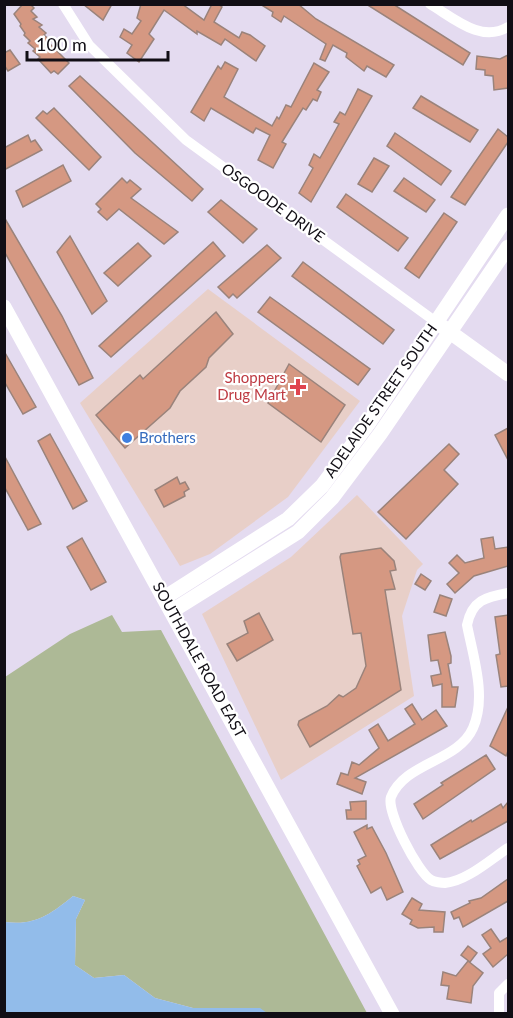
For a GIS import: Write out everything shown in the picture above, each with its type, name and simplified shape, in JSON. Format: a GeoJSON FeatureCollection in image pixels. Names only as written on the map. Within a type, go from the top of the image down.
{"type":"FeatureCollection","features":[{"type":"Feature","properties":{"kind":"street","name":"OSGOODE DRIVE"},"geometry":{"type":"LineString","coordinates":[[63,4],[89,45],[186,140],[508,374]]}},
{"type":"Feature","properties":{"kind":"street"},"geometry":{"type":"LineString","coordinates":[[430,4],[480,33],[495,34],[508,27]]}},
{"type":"Feature","properties":{"kind":"street","name":"ADELAIDE STREET SOUTH"},"geometry":{"type":"LineString","coordinates":[[168,604],[288,519],[322,486],[508,215]]}},
{"type":"Feature","properties":{"kind":"street","name":"ADELAIDE STREET SOUTH"},"geometry":{"type":"LineString","coordinates":[[168,604],[298,532],[332,498],[508,247]]}},
{"type":"Feature","properties":{"kind":"street","name":"SOUTHDALE ROAD EAST"},"geometry":{"type":"LineString","coordinates":[[6,314],[168,604],[392,1014]]}},
{"type":"Feature","properties":{"kind":"street"},"geometry":{"type":"LineString","coordinates":[[508,593],[486,597],[469,612],[467,625],[479,704],[473,729],[459,745],[398,783],[390,799],[392,816],[418,864],[431,880],[445,883],[462,878],[508,848]]}},
{"type":"Feature","properties":{"kind":"street"},"geometry":{"type":"LineString","coordinates":[[499,1014],[500,993],[508,984]]}},
{"type":"Feature","properties":{"kind":"shaded area"},"geometry":{"type":"Polygon","coordinates":[[[208,289],[360,401],[288,497],[210,554],[180,566],[80,403],[208,289]]]}},
{"type":"Feature","properties":{"kind":"shaded area"},"geometry":{"type":"Polygon","coordinates":[[[357,495],[423,564],[417,570],[402,616],[414,696],[281,780],[202,614],[291,557],[357,495]]]}},
{"type":"Feature","properties":{"kind":"green space"},"geometry":{"type":"Polygon","coordinates":[[[112,615],[122,632],[161,630],[367,1013],[267,1014],[259,1008],[193,1008],[155,998],[124,975],[94,978],[75,965],[76,919],[85,900],[73,896],[42,917],[25,922],[5,922],[5,677],[70,634],[112,615]]]}},
{"type":"Feature","properties":{"kind":"water"},"geometry":{"type":"Polygon","coordinates":[[[73,896],[85,900],[76,919],[75,965],[94,978],[124,975],[155,998],[193,1008],[260,1008],[267,1013],[5,1013],[5,922],[25,922],[42,917],[73,896]]]}},
{"type":"Feature","properties":{"kind":"building"},"geometry":{"type":"Polygon","coordinates":[[[23,4],[30,4],[34,8],[31,11],[37,17],[33,19],[42,25],[39,27],[51,41],[49,43],[69,63],[58,74],[54,71],[51,73],[38,59],[40,57],[33,51],[35,49],[24,35],[21,24],[14,14],[23,4]]]}},
{"type":"Feature","properties":{"kind":"building"},"geometry":{"type":"Polygon","coordinates":[[[83,4],[112,4],[103,20],[83,4]]]}},
{"type":"Feature","properties":{"kind":"building"},"geometry":{"type":"Polygon","coordinates":[[[141,4],[182,4],[204,20],[212,4],[218,4],[222,7],[214,22],[239,38],[242,32],[265,46],[256,61],[225,39],[221,45],[197,31],[197,34],[164,10],[149,34],[154,39],[139,62],[127,53],[132,45],[120,37],[124,29],[132,34],[141,21],[137,18],[141,4]]]}},
{"type":"Feature","properties":{"kind":"building"},"geometry":{"type":"Polygon","coordinates":[[[260,4],[298,4],[316,19],[394,65],[386,77],[367,66],[364,71],[346,57],[347,53],[333,45],[325,61],[320,59],[326,44],[284,16],[281,22],[272,16],[273,12],[260,4]]]}},
{"type":"Feature","properties":{"kind":"building"},"geometry":{"type":"Polygon","coordinates":[[[366,4],[393,4],[470,53],[463,65],[366,4]]]}},
{"type":"Feature","properties":{"kind":"building"},"geometry":{"type":"Polygon","coordinates":[[[10,50],[20,64],[8,71],[4,65],[4,53],[10,50]]]}},
{"type":"Feature","properties":{"kind":"building"},"geometry":{"type":"Polygon","coordinates":[[[508,55],[508,88],[494,90],[493,76],[485,75],[485,70],[476,69],[477,56],[500,59],[508,55]]]}},
{"type":"Feature","properties":{"kind":"building"},"geometry":{"type":"Polygon","coordinates":[[[225,62],[238,69],[224,97],[272,126],[277,117],[279,119],[286,105],[291,107],[314,63],[329,72],[317,90],[321,92],[317,101],[313,99],[306,110],[303,108],[282,142],[286,144],[273,168],[258,160],[270,135],[256,128],[253,133],[211,108],[204,121],[191,112],[218,66],[221,69],[225,62]]]}},
{"type":"Feature","properties":{"kind":"building"},"geometry":{"type":"Polygon","coordinates":[[[80,76],[203,189],[192,201],[135,153],[69,86],[80,76]]]}},
{"type":"Feature","properties":{"kind":"building"},"geometry":{"type":"Polygon","coordinates":[[[358,89],[372,96],[311,202],[299,193],[313,168],[309,165],[314,154],[320,158],[339,124],[334,122],[340,112],[345,115],[358,89]]]}},
{"type":"Feature","properties":{"kind":"building"},"geometry":{"type":"Polygon","coordinates":[[[421,96],[478,130],[470,142],[413,108],[421,96]]]}},
{"type":"Feature","properties":{"kind":"building"},"geometry":{"type":"Polygon","coordinates":[[[54,108],[101,157],[89,170],[36,118],[43,111],[47,114],[54,108]]]}},
{"type":"Feature","properties":{"kind":"building"},"geometry":{"type":"Polygon","coordinates":[[[498,129],[508,137],[508,142],[465,205],[451,197],[498,129]]]}},
{"type":"Feature","properties":{"kind":"building"},"geometry":{"type":"Polygon","coordinates":[[[395,133],[451,171],[441,185],[387,146],[395,133]]]}},
{"type":"Feature","properties":{"kind":"building"},"geometry":{"type":"Polygon","coordinates":[[[28,135],[31,142],[35,140],[42,150],[4,170],[4,148],[28,135]]]}},
{"type":"Feature","properties":{"kind":"building"},"geometry":{"type":"Polygon","coordinates":[[[374,158],[389,166],[372,192],[358,184],[374,158]]]}},
{"type":"Feature","properties":{"kind":"building"},"geometry":{"type":"Polygon","coordinates":[[[63,165],[71,181],[23,207],[16,191],[63,165]]]}},
{"type":"Feature","properties":{"kind":"building"},"geometry":{"type":"Polygon","coordinates":[[[122,178],[127,183],[130,180],[141,189],[131,198],[178,232],[164,244],[119,209],[107,220],[98,212],[101,209],[96,204],[122,178]]]}},
{"type":"Feature","properties":{"kind":"building"},"geometry":{"type":"Polygon","coordinates":[[[404,178],[435,200],[426,212],[394,191],[404,178]]]}},
{"type":"Feature","properties":{"kind":"building"},"geometry":{"type":"Polygon","coordinates":[[[346,194],[408,238],[398,251],[337,207],[346,194]]]}},
{"type":"Feature","properties":{"kind":"building"},"geometry":{"type":"Polygon","coordinates":[[[221,200],[257,229],[243,243],[208,212],[221,200]]]}},
{"type":"Feature","properties":{"kind":"building"},"geometry":{"type":"Polygon","coordinates":[[[444,213],[457,222],[419,278],[405,268],[444,213]]]}},
{"type":"Feature","properties":{"kind":"building"},"geometry":{"type":"Polygon","coordinates":[[[4,217],[62,316],[93,378],[79,385],[4,251],[4,217]]]}},
{"type":"Feature","properties":{"kind":"building"},"geometry":{"type":"Polygon","coordinates":[[[70,236],[107,301],[92,314],[57,252],[70,236]]]}},
{"type":"Feature","properties":{"kind":"building"},"geometry":{"type":"Polygon","coordinates":[[[213,242],[225,256],[111,357],[99,346],[213,242]]]}},
{"type":"Feature","properties":{"kind":"building"},"geometry":{"type":"Polygon","coordinates":[[[138,243],[151,256],[118,286],[104,273],[138,243]]]}},
{"type":"Feature","properties":{"kind":"building"},"geometry":{"type":"Polygon","coordinates":[[[267,245],[281,258],[237,298],[233,294],[229,298],[218,287],[267,245]]]}},
{"type":"Feature","properties":{"kind":"building"},"geometry":{"type":"Polygon","coordinates":[[[303,262],[394,330],[383,344],[292,276],[303,262]]]}},
{"type":"Feature","properties":{"kind":"building"},"geometry":{"type":"Polygon","coordinates":[[[270,297],[370,369],[358,385],[258,312],[270,297]]]}},
{"type":"Feature","properties":{"kind":"building"},"geometry":{"type":"Polygon","coordinates":[[[216,312],[233,334],[209,358],[206,367],[180,391],[170,408],[125,448],[96,415],[140,375],[143,379],[216,312]]]}},
{"type":"Feature","properties":{"kind":"building"},"geometry":{"type":"Polygon","coordinates":[[[4,351],[36,407],[23,414],[4,381],[4,351]]]}},
{"type":"Feature","properties":{"kind":"building","name":"Shoppers Drug Mart"},"geometry":{"type":"Polygon","coordinates":[[[289,364],[345,405],[321,442],[268,403],[289,364]]]}},
{"type":"Feature","properties":{"kind":"building"},"geometry":{"type":"Polygon","coordinates":[[[508,428],[508,460],[495,435],[508,428]]]}},
{"type":"Feature","properties":{"kind":"building"},"geometry":{"type":"Polygon","coordinates":[[[50,434],[87,501],[73,509],[38,441],[50,434]]]}},
{"type":"Feature","properties":{"kind":"building"},"geometry":{"type":"Polygon","coordinates":[[[449,444],[459,454],[444,470],[458,484],[406,539],[378,512],[449,444]]]}},
{"type":"Feature","properties":{"kind":"building"},"geometry":{"type":"Polygon","coordinates":[[[4,455],[41,524],[28,530],[4,486],[4,455]]]}},
{"type":"Feature","properties":{"kind":"building"},"geometry":{"type":"Polygon","coordinates":[[[177,477],[180,484],[185,482],[189,489],[184,492],[185,496],[164,507],[155,490],[177,477]]]}},
{"type":"Feature","properties":{"kind":"building"},"geometry":{"type":"Polygon","coordinates":[[[493,537],[495,549],[508,547],[508,566],[474,576],[455,593],[447,584],[459,573],[449,563],[457,555],[465,563],[484,558],[481,539],[493,537]]]}},
{"type":"Feature","properties":{"kind":"building"},"geometry":{"type":"Polygon","coordinates":[[[82,538],[106,582],[91,590],[67,547],[82,538]]]}},
{"type":"Feature","properties":{"kind":"building"},"geometry":{"type":"Polygon","coordinates":[[[381,548],[394,561],[396,570],[390,571],[395,589],[385,590],[401,690],[310,747],[298,725],[299,721],[327,706],[339,695],[343,697],[356,688],[366,666],[361,633],[353,634],[341,554],[381,548]]]}},
{"type":"Feature","properties":{"kind":"building"},"geometry":{"type":"Polygon","coordinates":[[[421,574],[431,581],[425,590],[415,584],[421,574]]]}},
{"type":"Feature","properties":{"kind":"building"},"geometry":{"type":"Polygon","coordinates":[[[440,595],[452,599],[446,616],[434,612],[440,595]]]}},
{"type":"Feature","properties":{"kind":"building"},"geometry":{"type":"Polygon","coordinates":[[[259,613],[273,640],[237,661],[227,644],[248,633],[244,621],[259,613]]]}},
{"type":"Feature","properties":{"kind":"building"},"geometry":{"type":"Polygon","coordinates":[[[508,615],[508,686],[501,687],[496,655],[500,654],[495,617],[508,615]]]}},
{"type":"Feature","properties":{"kind":"building"},"geometry":{"type":"Polygon","coordinates":[[[445,632],[451,656],[451,663],[448,664],[452,687],[458,687],[455,707],[442,707],[442,684],[433,686],[431,676],[441,674],[438,660],[431,661],[428,635],[445,632]]]}},
{"type":"Feature","properties":{"kind":"building"},"geometry":{"type":"Polygon","coordinates":[[[412,704],[422,720],[436,710],[447,726],[355,778],[366,782],[362,794],[337,784],[341,773],[348,775],[352,762],[359,765],[379,748],[369,730],[378,724],[388,741],[415,724],[405,709],[412,704]]]}},
{"type":"Feature","properties":{"kind":"building"},"geometry":{"type":"Polygon","coordinates":[[[508,707],[508,751],[506,756],[490,746],[508,707]]]}},
{"type":"Feature","properties":{"kind":"building"},"geometry":{"type":"Polygon","coordinates":[[[486,755],[495,769],[423,819],[414,804],[443,785],[441,783],[486,755]]]}},
{"type":"Feature","properties":{"kind":"building"},"geometry":{"type":"Polygon","coordinates":[[[366,801],[366,819],[347,819],[346,810],[351,810],[350,802],[366,801]]]}},
{"type":"Feature","properties":{"kind":"building"},"geometry":{"type":"Polygon","coordinates":[[[508,802],[508,821],[440,859],[431,845],[501,804],[503,808],[508,802]]]}},
{"type":"Feature","properties":{"kind":"building"},"geometry":{"type":"Polygon","coordinates":[[[367,825],[367,829],[372,827],[386,853],[403,892],[387,900],[381,887],[371,893],[357,866],[360,864],[358,860],[366,856],[354,832],[367,825]]]}},
{"type":"Feature","properties":{"kind":"building"},"geometry":{"type":"Polygon","coordinates":[[[508,879],[508,901],[463,927],[459,917],[454,919],[451,912],[470,903],[469,901],[481,898],[508,879]]]}},
{"type":"Feature","properties":{"kind":"building"},"geometry":{"type":"Polygon","coordinates":[[[412,898],[422,904],[419,910],[445,912],[443,932],[434,932],[434,927],[418,928],[410,924],[412,920],[402,914],[412,898]]]}},
{"type":"Feature","properties":{"kind":"building"},"geometry":{"type":"Polygon","coordinates":[[[491,929],[500,942],[508,937],[508,954],[493,967],[483,954],[491,948],[482,935],[491,929]]]}},
{"type":"Feature","properties":{"kind":"building"},"geometry":{"type":"Polygon","coordinates":[[[468,946],[477,953],[470,962],[461,955],[468,946]]]}},
{"type":"Feature","properties":{"kind":"building"},"geometry":{"type":"Polygon","coordinates":[[[468,961],[483,973],[473,986],[471,1003],[447,999],[449,986],[441,985],[443,972],[456,976],[468,961]]]}},
{"type":"Feature","properties":{"kind":"place","name":"Shoppers Drug Mart"},"geometry":{"type":"Point","coordinates":[298,387]}},
{"type":"Feature","properties":{"kind":"place","name":"Brothers"},"geometry":{"type":"Point","coordinates":[127,438]}}]}
